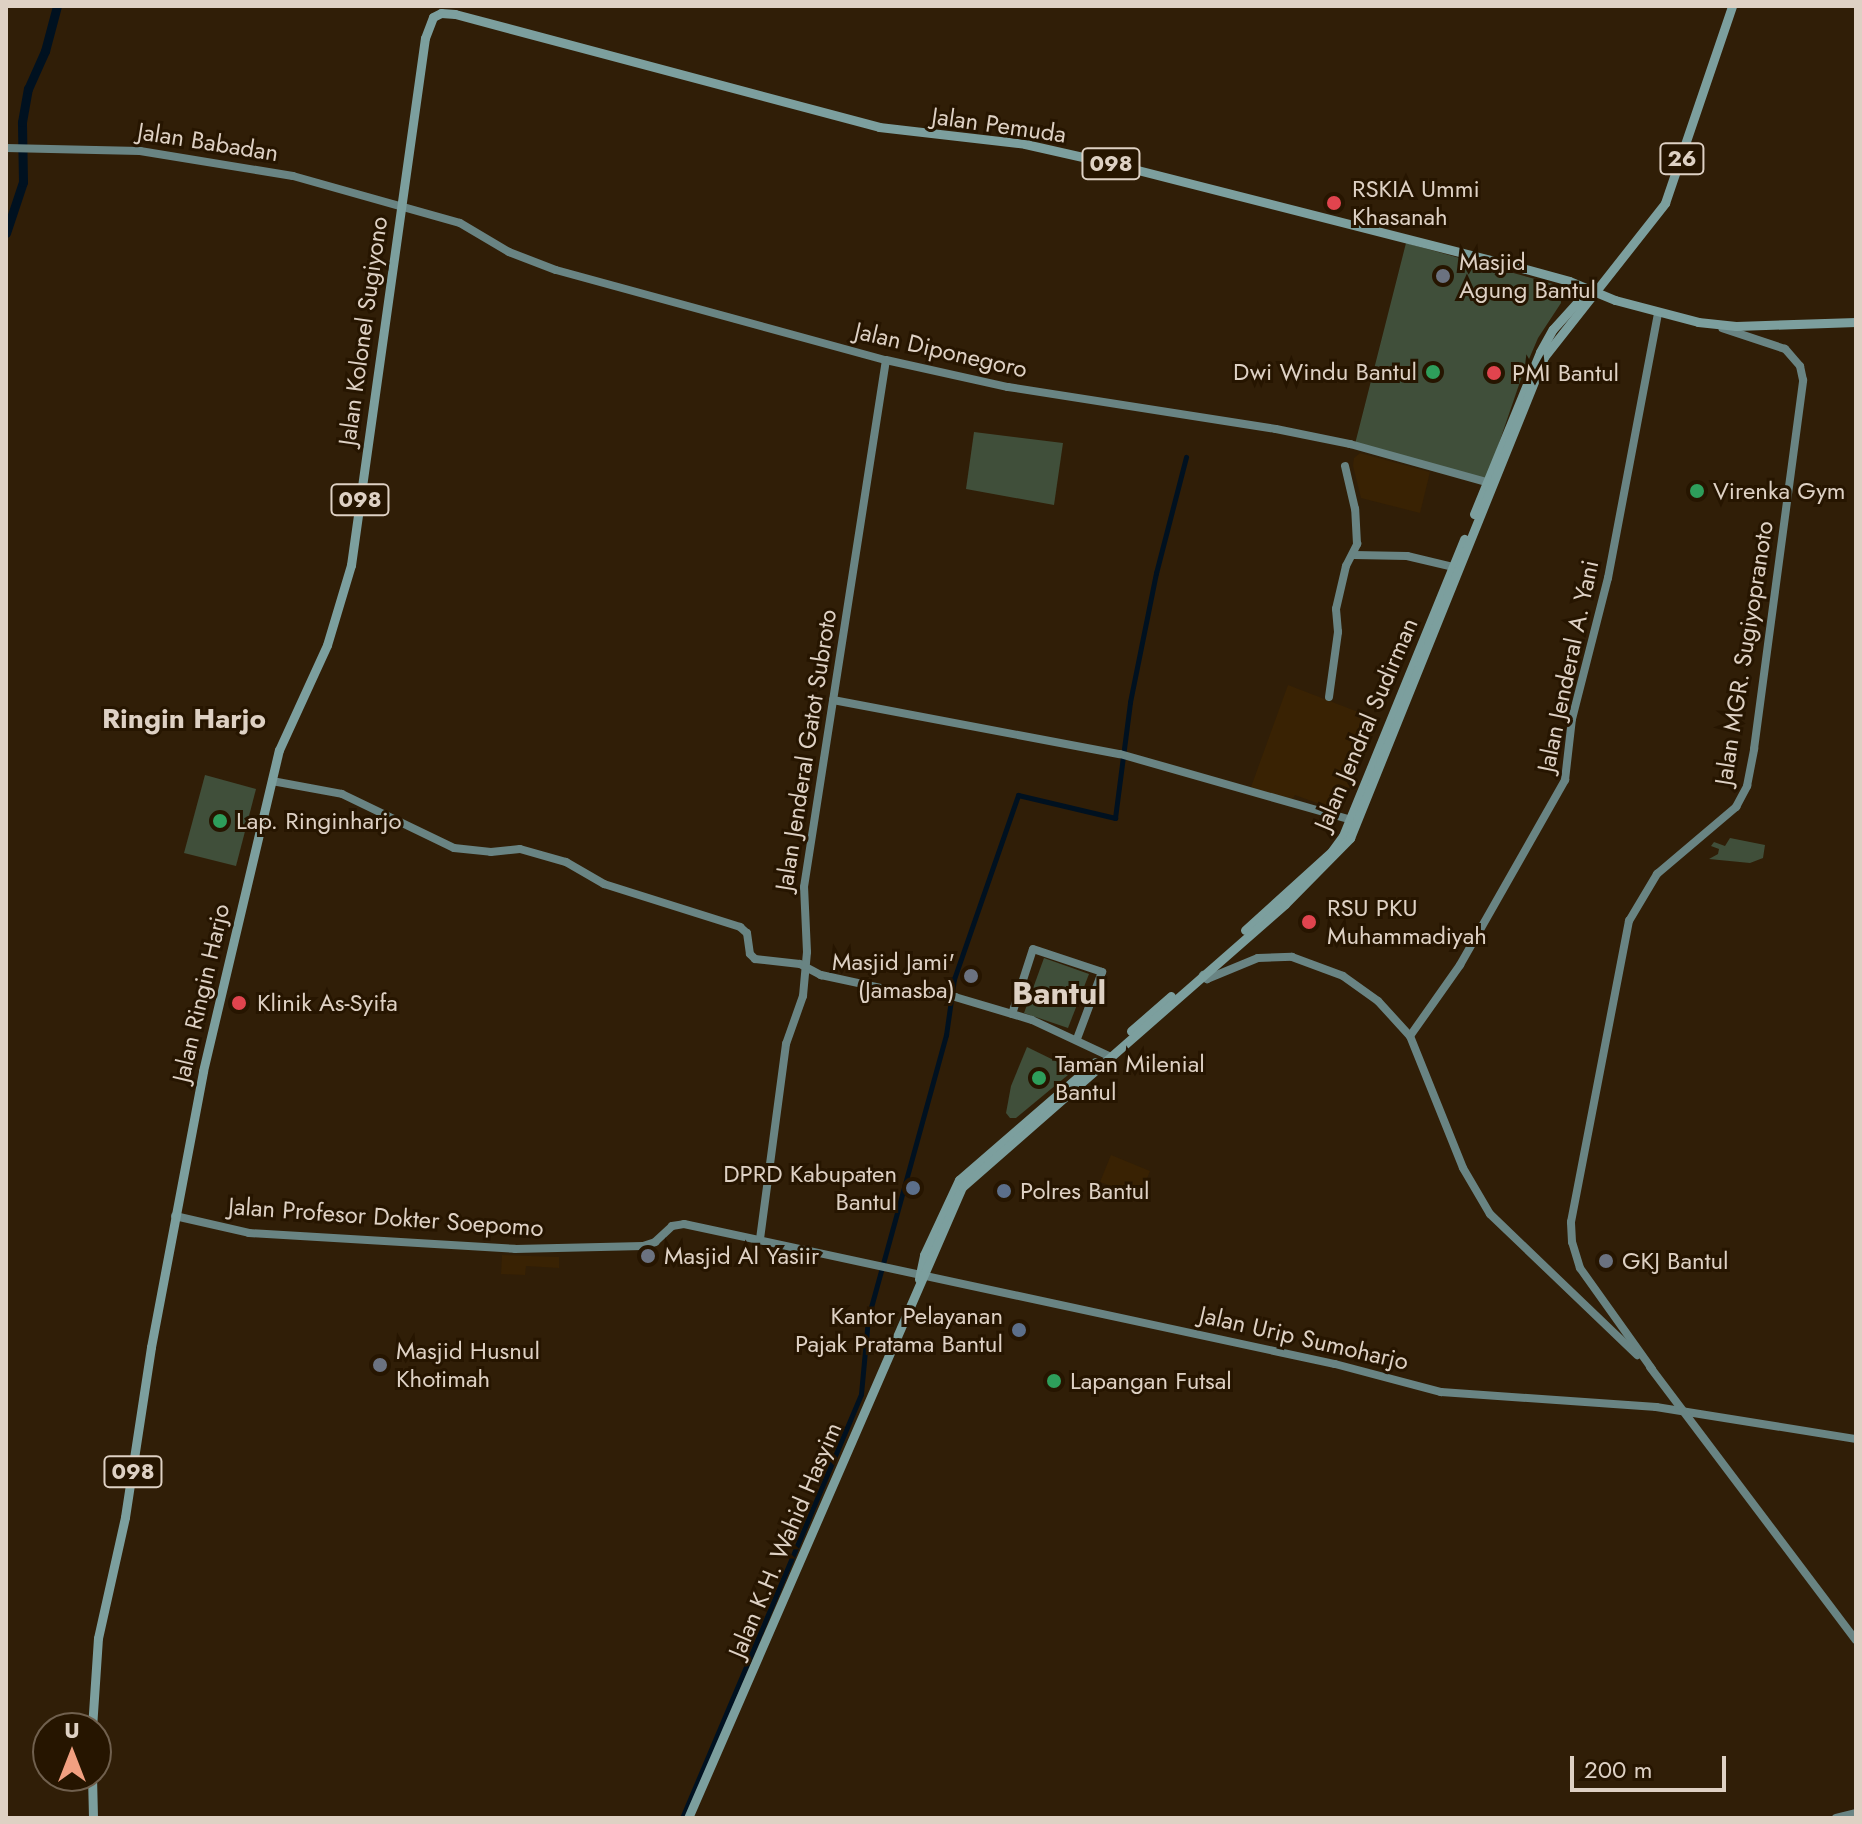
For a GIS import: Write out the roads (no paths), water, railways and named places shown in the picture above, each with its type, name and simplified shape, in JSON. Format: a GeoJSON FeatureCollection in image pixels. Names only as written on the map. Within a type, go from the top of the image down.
{"type":"FeatureCollection","features":[{"type":"Feature","properties":{"kind":"main road","name":"26"},"geometry":{"type":"LineString","coordinates":[[1592,290],[1665,203],[1730,6]]}},
{"type":"Feature","properties":{"kind":"main road","name":"Jalan Pemuda"},"geometry":{"type":"LineString","coordinates":[[401,206],[426,31],[435,15],[455,14],[628,63],[879,127],[1025,144],[1114,164],[1511,265],[1658,313],[1698,322],[1736,326],[1856,322]]}},
{"type":"Feature","properties":{"kind":"main road","name":"Jalan Babadan"},"geometry":{"type":"LineString","coordinates":[[9,148],[151,152],[281,173],[401,206]]}},
{"type":"Feature","properties":{"kind":"main road","name":"Jalan Diponegoro"},"geometry":{"type":"LineString","coordinates":[[401,206],[468,226],[509,252],[542,265],[886,360],[1008,387],[1276,429],[1350,444],[1486,482]]}},
{"type":"Feature","properties":{"kind":"main road","name":"Jalan Kolonel Sugiyono"},"geometry":{"type":"LineString","coordinates":[[272,781],[282,741],[333,627],[351,565],[401,206]]}},
{"type":"Feature","properties":{"kind":"main road","name":"Jalan Jendral Sudirman"},"geometry":{"type":"LineString","coordinates":[[1108,1055],[1337,855],[1356,828],[1486,482],[1546,341],[1592,290]]}},
{"type":"Feature","properties":{"kind":"main road","name":"Jalan Jendral Sudirman"},"geometry":{"type":"LineString","coordinates":[[920,1276],[959,1180],[1203,975],[1335,848],[1351,820],[1419,663],[1544,357],[1592,290]]}},
{"type":"Feature","properties":{"kind":"main road","name":"Jalan Jenderal A. Yani"},"geometry":{"type":"LineString","coordinates":[[1410,1036],[1469,950],[1565,780],[1572,719],[1608,578],[1658,313]]}},
{"type":"Feature","properties":{"kind":"main road","name":"Jalan MGR. Sugiyopranoto"},"geometry":{"type":"LineString","coordinates":[[1652,1369],[1580,1268],[1572,1242],[1573,1207],[1633,910],[1657,874],[1736,807],[1747,786],[1803,395],[1800,366],[1785,349],[1753,336],[1698,322]]}},
{"type":"Feature","properties":{"kind":"main road","name":"Jalan Jenderal Gatot Subroto"},"geometry":{"type":"LineString","coordinates":[[760,1239],[785,1052],[803,996],[806,968],[803,896],[886,360]]}},
{"type":"Feature","properties":{"kind":"main road"},"geometry":{"type":"LineString","coordinates":[[1329,697],[1338,632],[1336,609],[1346,566],[1354,555],[1356,517],[1345,466]]}},
{"type":"Feature","properties":{"kind":"main road"},"geometry":{"type":"LineString","coordinates":[[1354,555],[1407,556],[1453,567]]}},
{"type":"Feature","properties":{"kind":"main road"},"geometry":{"type":"LineString","coordinates":[[833,700],[1123,755],[1351,820]]}},
{"type":"Feature","properties":{"kind":"main road"},"geometry":{"type":"LineString","coordinates":[[272,781],[342,794],[454,848],[491,852],[520,849],[549,856],[604,884],[740,927],[747,933],[750,954],[755,959],[806,968],[852,983],[953,997],[1012,1014],[1077,1039],[1108,1055]]}},
{"type":"Feature","properties":{"kind":"main road","name":"Jalan Ringin Harjo"},"geometry":{"type":"LineString","coordinates":[[175,1216],[203,1071],[272,781]]}},
{"type":"Feature","properties":{"kind":"main road"},"geometry":{"type":"LineString","coordinates":[[1012,1014],[1033,949],[1102,972],[1077,1039]]}},
{"type":"Feature","properties":{"kind":"main road"},"geometry":{"type":"LineString","coordinates":[[1203,975],[1207,979],[1264,957],[1308,960],[1360,987],[1395,1018],[1410,1036],[1463,1168],[1490,1214],[1652,1369],[1856,1640]]}},
{"type":"Feature","properties":{"kind":"main road","name":"Jalan Profesor Dokter Soepomo"},"geometry":{"type":"LineString","coordinates":[[175,1216],[249,1233],[328,1235],[438,1246],[560,1249],[643,1246],[680,1224],[878,1263],[920,1276]]}},
{"type":"Feature","properties":{"kind":"main road","name":"098"},"geometry":{"type":"LineString","coordinates":[[93,1712],[96,1647],[125,1517],[175,1216]]}},
{"type":"Feature","properties":{"kind":"main road","name":"Jalan Urip Sumoharjo"},"geometry":{"type":"LineString","coordinates":[[920,1276],[1335,1364],[1441,1392],[1684,1410],[1856,1439]]}},
{"type":"Feature","properties":{"kind":"main road","name":"Jalan K.H. Wahid Hasyim"},"geometry":{"type":"LineString","coordinates":[[688,1818],[920,1276]]}},
{"type":"Feature","properties":{"kind":"main road"},"geometry":{"type":"LineString","coordinates":[[1656,1407],[1664,1400],[1668,1390]]}},
{"type":"Feature","properties":{"kind":"main road"},"geometry":{"type":"LineString","coordinates":[[1702,1434],[1702,1421],[1714,1416]]}},
{"type":"Feature","properties":{"kind":"main road"},"geometry":{"type":"LineString","coordinates":[[92,1792],[93,1818]]}},
{"type":"Feature","properties":{"kind":"main road"},"geometry":{"type":"LineString","coordinates":[[1836,1818],[1856,1813]]}},
{"type":"Feature","properties":{"kind":"waterway"},"geometry":{"type":"LineString","coordinates":[[6,233],[23,182],[22,122],[28,89],[45,51],[57,6]]}},
{"type":"Feature","properties":{"kind":"waterway"},"geometry":{"type":"LineString","coordinates":[[682,1818],[861,1394],[868,1318],[946,1035],[954,979],[1018,795],[1115,818],[1130,702],[1156,573],[1186,457]]}},
{"type":"Feature","properties":{"kind":"place","name":"RSKIA Ummi Khasanah"},"geometry":{"type":"Point","coordinates":[1334,203]}},
{"type":"Feature","properties":{"kind":"place","name":"Masjid Agung Bantul"},"geometry":{"type":"Point","coordinates":[1443,276]}},
{"type":"Feature","properties":{"kind":"place","name":"Dwi Windu Bantul"},"geometry":{"type":"Point","coordinates":[1433,372]}},
{"type":"Feature","properties":{"kind":"place","name":"PMI Bantul"},"geometry":{"type":"Point","coordinates":[1494,373]}},
{"type":"Feature","properties":{"kind":"place","name":"Virenka Gym"},"geometry":{"type":"Point","coordinates":[1697,491]}},
{"type":"Feature","properties":{"kind":"place","name":"Lap. Ringinharjo"},"geometry":{"type":"Point","coordinates":[220,821]}},
{"type":"Feature","properties":{"kind":"place","name":"RSU PKU Muhammadiyah"},"geometry":{"type":"Point","coordinates":[1309,922]}},
{"type":"Feature","properties":{"kind":"place","name":"Masjid Jami' (Jamasba)"},"geometry":{"type":"Point","coordinates":[971,976]}},
{"type":"Feature","properties":{"kind":"place","name":"Klinik As-Syifa"},"geometry":{"type":"Point","coordinates":[239,1003]}},
{"type":"Feature","properties":{"kind":"place","name":"Taman Milenial Bantul"},"geometry":{"type":"Point","coordinates":[1039,1078]}},
{"type":"Feature","properties":{"kind":"place","name":"DPRD Kabupaten Bantul"},"geometry":{"type":"Point","coordinates":[913,1188]}},
{"type":"Feature","properties":{"kind":"place","name":"Polres Bantul"},"geometry":{"type":"Point","coordinates":[1004,1191]}},
{"type":"Feature","properties":{"kind":"place","name":"Masjid Al Yasiir"},"geometry":{"type":"Point","coordinates":[648,1256]}},
{"type":"Feature","properties":{"kind":"place","name":"GKJ Bantul"},"geometry":{"type":"Point","coordinates":[1606,1261]}},
{"type":"Feature","properties":{"kind":"place","name":"Kantor Pelayanan Pajak Pratama Bantul"},"geometry":{"type":"Point","coordinates":[1019,1330]}},
{"type":"Feature","properties":{"kind":"place","name":"Masjid Husnul Khotimah"},"geometry":{"type":"Point","coordinates":[380,1365]}},
{"type":"Feature","properties":{"kind":"place","name":"Lapangan Futsal"},"geometry":{"type":"Point","coordinates":[1054,1381]}},
{"type":"Feature","properties":{"kind":"district","name":"Ringin Harjo"},"geometry":{"type":"Point","coordinates":[184,719]}},
{"type":"Feature","properties":{"kind":"district","name":"Bantul"},"geometry":{"type":"Point","coordinates":[1059,993]}}]}
